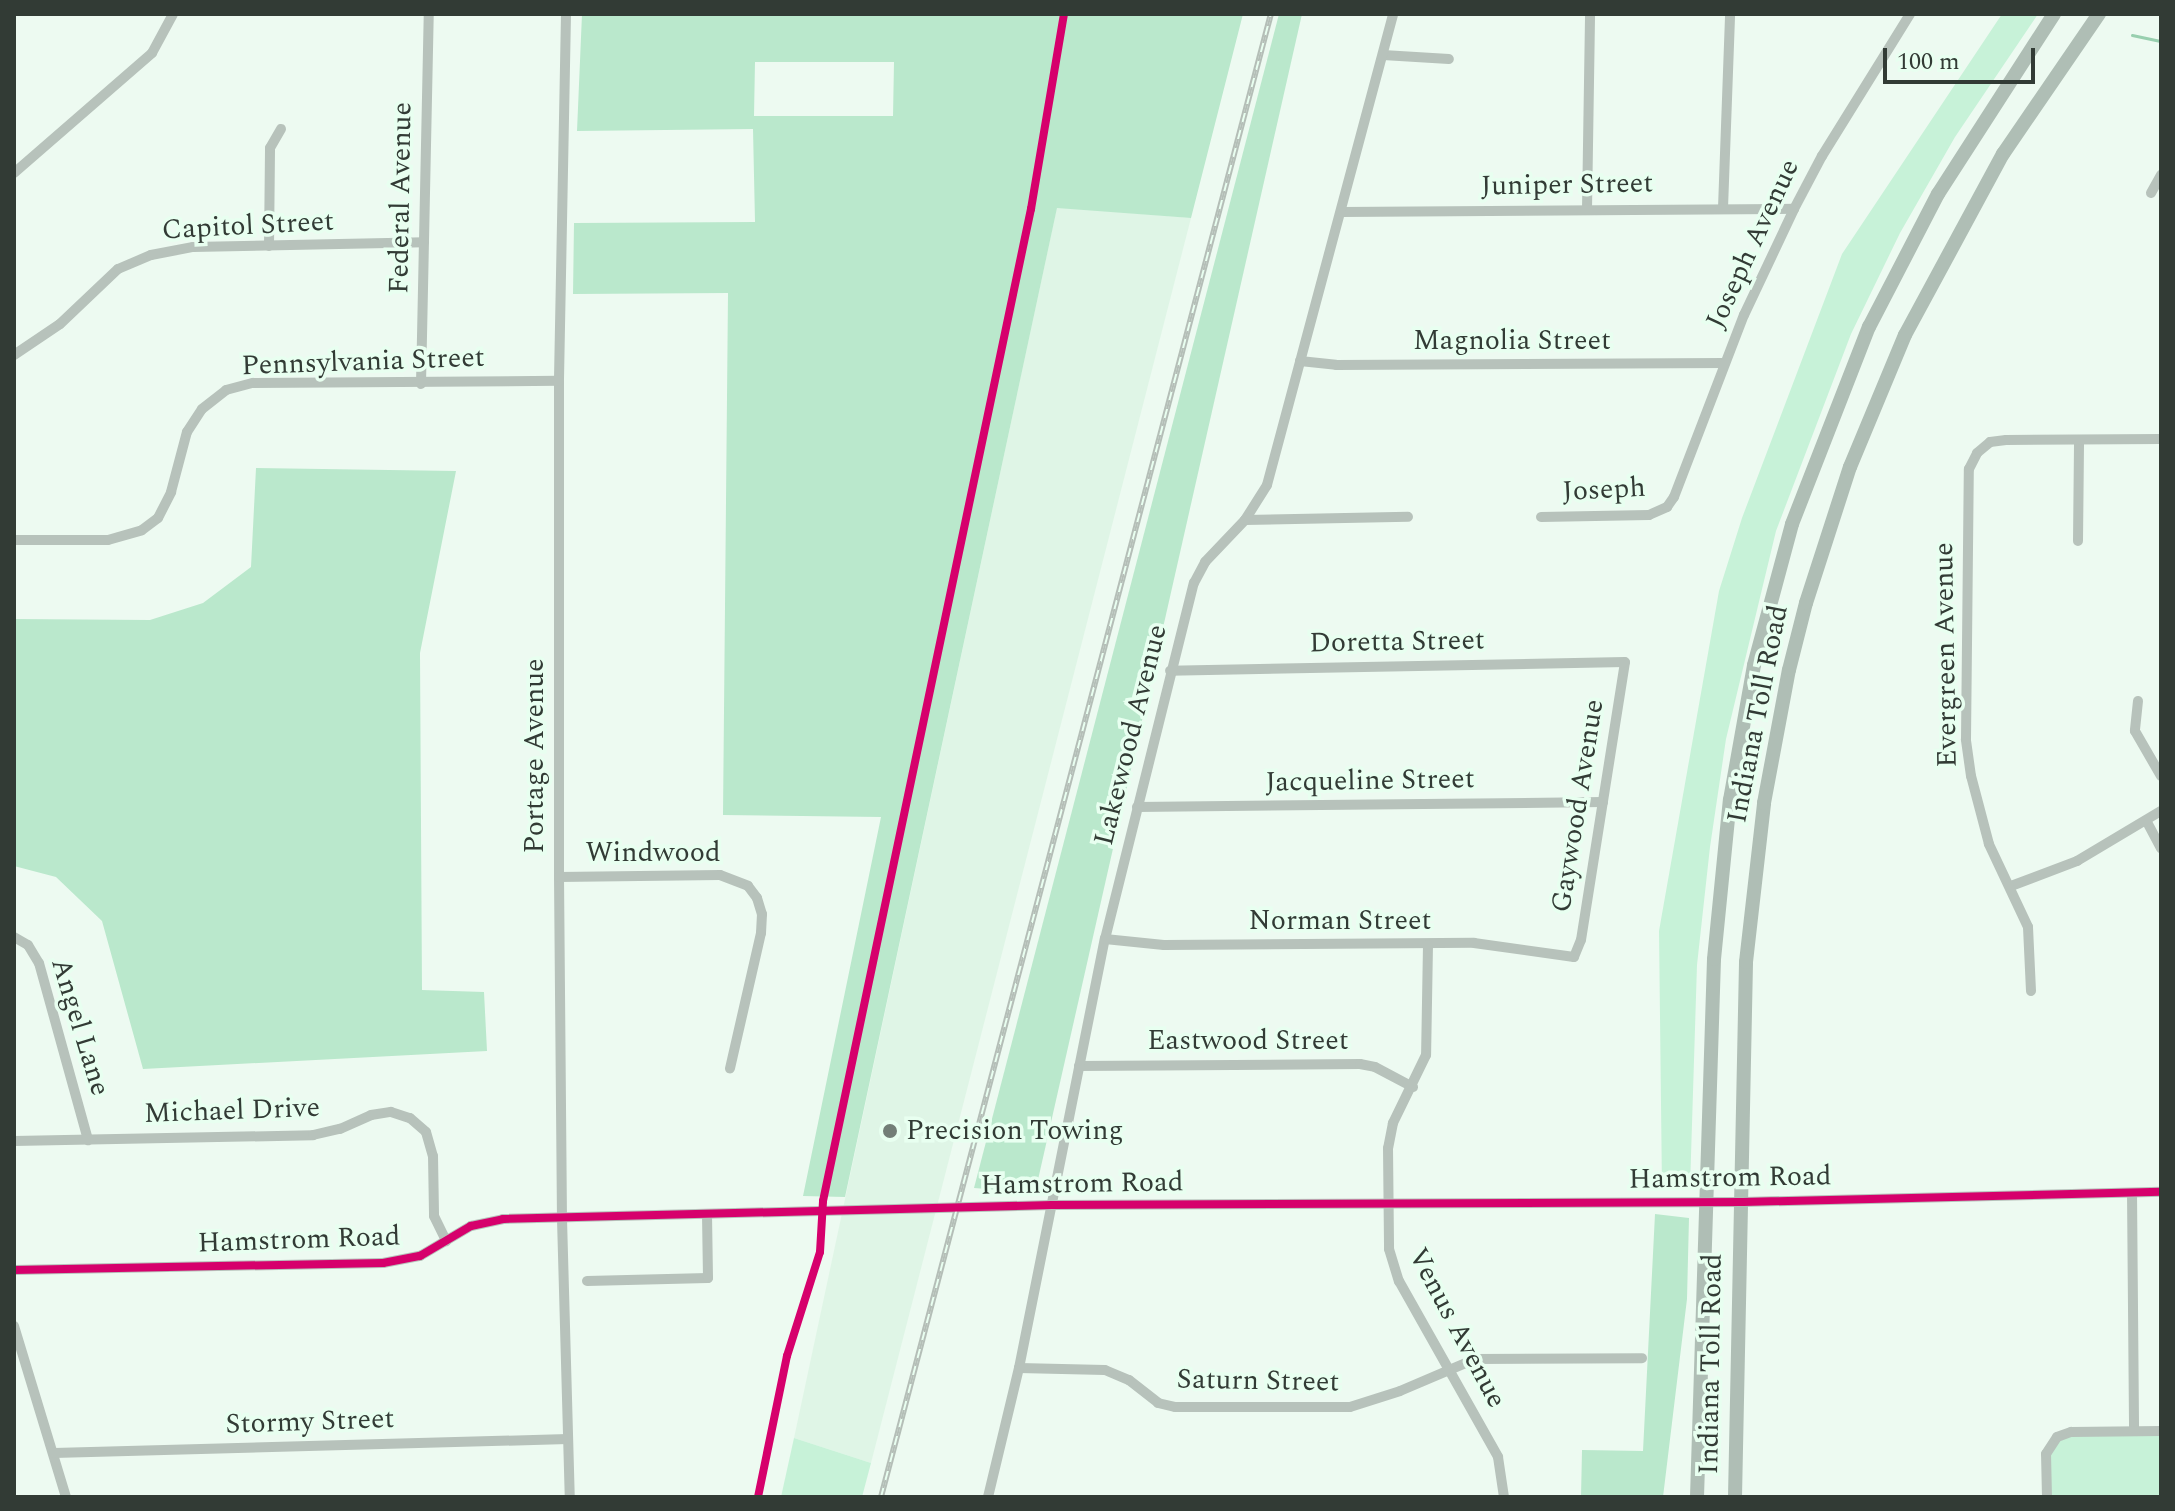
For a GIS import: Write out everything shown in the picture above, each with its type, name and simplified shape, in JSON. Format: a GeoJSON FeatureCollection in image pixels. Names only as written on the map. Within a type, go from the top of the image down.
{"type":"FeatureCollection","features":[{"type":"Feature","properties":{"kind":"highway","name":"Indiana Toll Road"},"geometry":{"type":"LineString","coordinates":[[1697,1497],[1708,1233],[1714,959],[1728,814],[1754,665],[1792,524],[1839,396],[1901,262],[1969,142],[2054,14]]}},
{"type":"Feature","properties":{"kind":"highway","name":"Indiana Toll Road"},"geometry":{"type":"LineString","coordinates":[[1735,1497],[1743,1020],[1754,874],[1776,732],[1806,603],[1850,467],[1911,323],[2003,154],[2099,14]]}},
{"type":"Feature","properties":{"kind":"street"},"geometry":{"type":"LineString","coordinates":[[14,173],[152,53],[173,14]]}},
{"type":"Feature","properties":{"kind":"street","name":"Federal Avenue"},"geometry":{"type":"LineString","coordinates":[[421,384],[429,14]]}},
{"type":"Feature","properties":{"kind":"street","name":"Portage Avenue"},"geometry":{"type":"LineString","coordinates":[[566,14],[559,381],[559,877],[562,1219],[570,1497]]}},
{"type":"Feature","properties":{"kind":"street","name":"Lakewood Avenue"},"geometry":{"type":"LineString","coordinates":[[988,1497],[1019,1368],[1105,939],[1194,583],[1205,562],[1245,520],[1267,485],[1393,14]]}},
{"type":"Feature","properties":{"kind":"street"},"geometry":{"type":"LineString","coordinates":[[1587,209],[1590,14]]}},
{"type":"Feature","properties":{"kind":"street"},"geometry":{"type":"LineString","coordinates":[[1723,208],[1730,14]]}},
{"type":"Feature","properties":{"kind":"street","name":"Joseph Avenue"},"geometry":{"type":"LineString","coordinates":[[1667,507],[1674,497],[1724,363],[1794,209],[1822,156],[1910,14]]}},
{"type":"Feature","properties":{"kind":"street"},"geometry":{"type":"LineString","coordinates":[[1383,55],[1449,59]]}},
{"type":"Feature","properties":{"kind":"street"},"geometry":{"type":"LineString","coordinates":[[269,246],[270,148],[281,129]]}},
{"type":"Feature","properties":{"kind":"street"},"geometry":{"type":"LineString","coordinates":[[2151,193],[2161,175]]}},
{"type":"Feature","properties":{"kind":"street","name":"Juniper Street"},"geometry":{"type":"LineString","coordinates":[[1341,212],[1794,209]]}},
{"type":"Feature","properties":{"kind":"street","name":"Capitol Street"},"geometry":{"type":"LineString","coordinates":[[14,355],[60,324],[118,269],[133,262],[193,247],[424,242]]}},
{"type":"Feature","properties":{"kind":"street","name":"Magnolia Street"},"geometry":{"type":"LineString","coordinates":[[1300,361],[1336,365],[1724,363]]}},
{"type":"Feature","properties":{"kind":"street","name":"Pennsylvania Street"},"geometry":{"type":"LineString","coordinates":[[14,540],[108,540],[142,530],[158,518],[171,492],[187,432],[202,409],[226,390],[253,383],[559,381]]}},
{"type":"Feature","properties":{"kind":"street"},"geometry":{"type":"LineString","coordinates":[[2078,541],[2079,440],[2161,439]]}},
{"type":"Feature","properties":{"kind":"street","name":"Evergreen Avenue"},"geometry":{"type":"LineString","coordinates":[[2031,991],[2030,940],[2011,886],[1989,844],[1971,776],[1966,739],[1969,469],[1977,453],[1990,442],[2079,440]]}},
{"type":"Feature","properties":{"kind":"street","name":"Joseph"},"geometry":{"type":"LineString","coordinates":[[1541,517],[1649,515],[1667,507]]}},
{"type":"Feature","properties":{"kind":"street"},"geometry":{"type":"LineString","coordinates":[[1245,520],[1408,517]]}},
{"type":"Feature","properties":{"kind":"street","name":"Doretta Street"},"geometry":{"type":"LineString","coordinates":[[1170,671],[1625,662]]}},
{"type":"Feature","properties":{"kind":"street","name":"Gaywood Avenue"},"geometry":{"type":"LineString","coordinates":[[1574,957],[1581,940],[1625,662]]}},
{"type":"Feature","properties":{"kind":"street"},"geometry":{"type":"LineString","coordinates":[[2138,701],[2135,731],[2161,776]]}},
{"type":"Feature","properties":{"kind":"street","name":"Jacqueline Street"},"geometry":{"type":"LineString","coordinates":[[1137,807],[1603,802]]}},
{"type":"Feature","properties":{"kind":"street"},"geometry":{"type":"LineString","coordinates":[[2011,886],[2077,861],[2161,811]]}},
{"type":"Feature","properties":{"kind":"street"},"geometry":{"type":"LineString","coordinates":[[2147,822],[2161,848]]}},
{"type":"Feature","properties":{"kind":"street","name":"Windwood"},"geometry":{"type":"LineString","coordinates":[[559,877],[720,875],[748,886],[757,898],[762,914],[761,933],[730,1068]]}},
{"type":"Feature","properties":{"kind":"street","name":"Angel Lane"},"geometry":{"type":"LineString","coordinates":[[14,937],[28,945],[39,963],[88,1140]]}},
{"type":"Feature","properties":{"kind":"street","name":"Norman Street"},"geometry":{"type":"LineString","coordinates":[[1105,939],[1164,945],[1474,943],[1574,957]]}},
{"type":"Feature","properties":{"kind":"street","name":"Venus Avenue"},"geometry":{"type":"LineString","coordinates":[[1428,945],[1426,1055],[1390,1135],[1389,1249],[1399,1281],[1498,1457],[1504,1497]]}},
{"type":"Feature","properties":{"kind":"street","name":"Eastwood Street"},"geometry":{"type":"LineString","coordinates":[[1079,1066],[1360,1064],[1375,1067],[1413,1087]]}},
{"type":"Feature","properties":{"kind":"street","name":"Michael Drive"},"geometry":{"type":"LineString","coordinates":[[14,1141],[313,1135],[340,1129],[371,1115],[401,1115],[410,1118],[426,1132],[433,1156],[434,1216],[446,1241]]}},
{"type":"Feature","properties":{"kind":"street","name":"Hamstrom Road"},"geometry":{"type":"LineString","coordinates":[[14,1270],[383,1263],[420,1256],[471,1226],[503,1219],[1052,1205],[1743,1202],[2161,1192]]}},
{"type":"Feature","properties":{"kind":"street"},"geometry":{"type":"LineString","coordinates":[[2132,1193],[2134,1431]]}},
{"type":"Feature","properties":{"kind":"street"},"geometry":{"type":"LineString","coordinates":[[587,1281],[708,1278],[707,1215]]}},
{"type":"Feature","properties":{"kind":"street"},"geometry":{"type":"LineString","coordinates":[[14,1326],[66,1497]]}},
{"type":"Feature","properties":{"kind":"street","name":"Saturn Street"},"geometry":{"type":"LineString","coordinates":[[1019,1368],[1105,1370],[1129,1380],[1158,1403],[1175,1407],[1350,1407],[1400,1391],[1475,1359],[1642,1358]]}},
{"type":"Feature","properties":{"kind":"street"},"geometry":{"type":"LineString","coordinates":[[2047,1497],[2046,1454],[2057,1437],[2071,1432],[2161,1431]]}},
{"type":"Feature","properties":{"kind":"street","name":"Stormy Street"},"geometry":{"type":"LineString","coordinates":[[54,1453],[568,1439]]}},
{"type":"Feature","properties":{"kind":"shaded area"},"geometry":{"type":"Polygon","coordinates":[[[1057,207],[1191,218],[871,1463],[794,1438],[1057,207]]]}},
{"type":"Feature","properties":{"kind":"green space"},"geometry":{"type":"Polygon","coordinates":[[[582,14],[1243,14],[1191,218],[1057,208],[845,1197],[803,1196],[881,817],[723,815],[728,293],[573,294],[574,223],[755,222],[753,129],[577,131],[582,14]],[[755,62],[754,116],[893,116],[894,62],[755,62]]]}},
{"type":"Feature","properties":{"kind":"green space"},"geometry":{"type":"Polygon","coordinates":[[[1279,14],[1302,14],[1035,1193],[974,1188],[1279,14]]]}},
{"type":"Feature","properties":{"kind":"green space"},"geometry":{"type":"Polygon","coordinates":[[[2002,14],[2038,14],[1955,137],[1900,233],[1851,334],[1776,531],[1726,739],[1710,847],[1697,965],[1690,1188],[1662,1189],[1659,931],[1719,591],[1742,518],[1842,254],[2002,14]]]}},
{"type":"Feature","properties":{"kind":"green space"},"geometry":{"type":"Polygon","coordinates":[[[256,468],[456,471],[420,653],[422,990],[484,992],[487,1051],[143,1069],[102,921],[56,877],[14,866],[14,619],[150,620],[203,603],[251,567],[256,468]]]}},
{"type":"Feature","properties":{"kind":"green space"},"geometry":{"type":"Polygon","coordinates":[[[1655,1214],[1689,1218],[1687,1299],[1663,1497],[1581,1497],[1582,1450],[1643,1451],[1655,1214]]]}},
{"type":"Feature","properties":{"kind":"green space"},"geometry":{"type":"Polygon","coordinates":[[[2161,1431],[2161,1497],[2047,1497],[2049,1445],[2057,1437],[2161,1431]]]}},
{"type":"Feature","properties":{"kind":"green space"},"geometry":{"type":"Polygon","coordinates":[[[794,1438],[871,1463],[862,1497],[781,1497],[794,1438]]]}},
{"type":"Feature","properties":{"kind":"waterway"},"geometry":{"type":"LineString","coordinates":[[2132,35],[2161,41]]}},
{"type":"Feature","properties":{"kind":"railway"},"geometry":{"type":"LineString","coordinates":[[881,1497],[1271,14]]}},
{"type":"Feature","properties":{"kind":"cycle path"},"geometry":{"type":"LineString","coordinates":[[758,1497],[787,1356],[820,1252],[823,1201],[1031,209],[1064,14]]}},
{"type":"Feature","properties":{"kind":"cycle path"},"geometry":{"type":"LineString","coordinates":[[14,1270],[383,1263],[420,1256],[471,1226],[503,1219],[1052,1205],[1743,1202],[2161,1192]]}},
{"type":"Feature","properties":{"kind":"place","name":"Precision Towing"},"geometry":{"type":"Point","coordinates":[890,1131]}}]}
